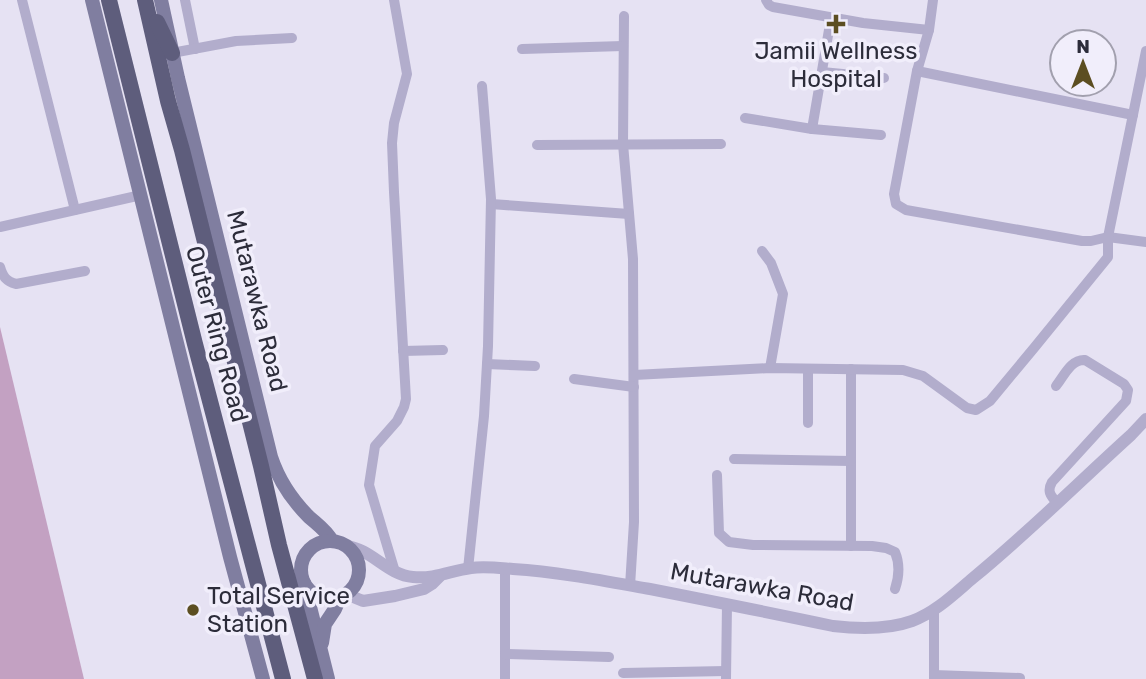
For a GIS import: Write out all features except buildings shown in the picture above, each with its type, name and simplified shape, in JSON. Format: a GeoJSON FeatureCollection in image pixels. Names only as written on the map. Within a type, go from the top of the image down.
{"type":"FeatureCollection","features":[{"type":"Feature","properties":{"kind":"main road","name":"Outer Ring Road"},"geometry":{"type":"LineString","coordinates":[[92,0],[230,557],[263,679]]}},
{"type":"Feature","properties":{"kind":"main road","name":"Outer Ring Road"},"geometry":{"type":"LineString","coordinates":[[109,0],[283,679]]}},
{"type":"Feature","properties":{"kind":"main road","name":"Outer Ring Road"},"geometry":{"type":"LineString","coordinates":[[150,1],[168,101],[315,679]]}},
{"type":"Feature","properties":{"kind":"main road"},"geometry":{"type":"LineString","coordinates":[[150,1],[172,53]]}},
{"type":"Feature","properties":{"kind":"main road","name":"Mutarawka Road"},"geometry":{"type":"LineString","coordinates":[[172,53],[271,457],[285,490],[312,520],[326,531],[332,541]]}},
{"type":"Feature","properties":{"kind":"main road"},"geometry":{"type":"LineString","coordinates":[[323,658],[325,624],[357,582],[359,566],[352,551],[332,541],[311,549],[303,561],[302,575],[328,679]]}},
{"type":"Feature","properties":{"kind":"main road"},"geometry":{"type":"LineString","coordinates":[[302,575],[305,585],[312,593],[330,599],[344,596]]}},
{"type":"Feature","properties":{"kind":"street"},"geometry":{"type":"LineString","coordinates":[[22,0],[75,210]]}},
{"type":"Feature","properties":{"kind":"street"},"geometry":{"type":"LineString","coordinates":[[186,0],[195,49]]}},
{"type":"Feature","properties":{"kind":"street"},"geometry":{"type":"LineString","coordinates":[[394,0],[407,74],[394,123],[392,143],[406,399],[397,421],[374,446],[369,485],[395,572]]}},
{"type":"Feature","properties":{"kind":"street"},"geometry":{"type":"LineString","coordinates":[[766,0],[773,7],[831,18],[929,30]]}},
{"type":"Feature","properties":{"kind":"street"},"geometry":{"type":"LineString","coordinates":[[933,0],[894,194],[896,204],[906,210],[1082,241],[1108,237],[1146,242]]}},
{"type":"Feature","properties":{"kind":"street"},"geometry":{"type":"LineString","coordinates":[[624,16],[623,144],[633,259],[635,376],[634,522],[630,586]]}},
{"type":"Feature","properties":{"kind":"street"},"geometry":{"type":"LineString","coordinates":[[812,129],[831,18]]}},
{"type":"Feature","properties":{"kind":"street"},"geometry":{"type":"LineString","coordinates":[[172,53],[236,41],[292,38]]}},
{"type":"Feature","properties":{"kind":"street"},"geometry":{"type":"LineString","coordinates":[[522,49],[624,46]]}},
{"type":"Feature","properties":{"kind":"street"},"geometry":{"type":"LineString","coordinates":[[635,376],[770,368],[903,370],[923,376],[967,408],[981,408],[990,401],[1108,257],[1108,237],[1146,51]]}},
{"type":"Feature","properties":{"kind":"street"},"geometry":{"type":"LineString","coordinates":[[917,71],[1133,116]]}},
{"type":"Feature","properties":{"kind":"street"},"geometry":{"type":"LineString","coordinates":[[822,72],[884,78]]}},
{"type":"Feature","properties":{"kind":"street"},"geometry":{"type":"LineString","coordinates":[[468,569],[488,364],[491,204],[482,86]]}},
{"type":"Feature","properties":{"kind":"street"},"geometry":{"type":"LineString","coordinates":[[745,118],[812,129],[881,135]]}},
{"type":"Feature","properties":{"kind":"street"},"geometry":{"type":"LineString","coordinates":[[537,145],[721,144]]}},
{"type":"Feature","properties":{"kind":"street"},"geometry":{"type":"LineString","coordinates":[[0,227],[141,195]]}},
{"type":"Feature","properties":{"kind":"street"},"geometry":{"type":"LineString","coordinates":[[491,204],[629,214]]}},
{"type":"Feature","properties":{"kind":"street"},"geometry":{"type":"LineString","coordinates":[[762,251],[771,263],[783,294],[770,368]]}},
{"type":"Feature","properties":{"kind":"street"},"geometry":{"type":"LineString","coordinates":[[0,267],[8,281],[16,284],[85,271]]}},
{"type":"Feature","properties":{"kind":"street"},"geometry":{"type":"LineString","coordinates":[[403,351],[443,350]]}},
{"type":"Feature","properties":{"kind":"street"},"geometry":{"type":"LineString","coordinates":[[1056,386],[1075,361],[1080,359],[1124,384],[1128,390],[1126,401],[1052,482],[1050,495],[1057,503]]}},
{"type":"Feature","properties":{"kind":"street"},"geometry":{"type":"LineString","coordinates":[[488,364],[535,366]]}},
{"type":"Feature","properties":{"kind":"street"},"geometry":{"type":"LineString","coordinates":[[808,369],[808,422]]}},
{"type":"Feature","properties":{"kind":"street"},"geometry":{"type":"LineString","coordinates":[[851,369],[851,546]]}},
{"type":"Feature","properties":{"kind":"street"},"geometry":{"type":"LineString","coordinates":[[574,379],[635,387]]}},
{"type":"Feature","properties":{"kind":"street","name":"Mutarawka Road"},"geometry":{"type":"LineString","coordinates":[[346,546],[360,550],[395,572],[414,577],[440,576],[468,569],[547,572],[833,626],[853,628],[894,625],[912,621],[934,611],[988,566],[1146,419]]}},
{"type":"Feature","properties":{"kind":"street"},"geometry":{"type":"LineString","coordinates":[[734,459],[851,461]]}},
{"type":"Feature","properties":{"kind":"street"},"geometry":{"type":"LineString","coordinates":[[717,475],[719,533],[729,542],[886,548],[895,552],[897,558],[898,579],[895,589]]}},
{"type":"Feature","properties":{"kind":"street"},"geometry":{"type":"LineString","coordinates":[[505,569],[505,679]]}},
{"type":"Feature","properties":{"kind":"street"},"geometry":{"type":"LineString","coordinates":[[344,596],[363,601],[384,599],[424,590],[440,576]]}},
{"type":"Feature","properties":{"kind":"street"},"geometry":{"type":"LineString","coordinates":[[623,673],[726,675],[727,604]]}},
{"type":"Feature","properties":{"kind":"street"},"geometry":{"type":"LineString","coordinates":[[934,611],[934,677],[1020,678]]}},
{"type":"Feature","properties":{"kind":"street"},"geometry":{"type":"LineString","coordinates":[[505,654],[609,657]]}},
{"type":"Feature","properties":{"kind":"shaded area"},"geometry":{"type":"Polygon","coordinates":[[[0,327],[84,679],[0,679],[0,327]]]}},
{"type":"Feature","properties":{"kind":"place","name":"Jamii Wellness Hospital"},"geometry":{"type":"Point","coordinates":[836,24]}},
{"type":"Feature","properties":{"kind":"place","name":"Total Service Station"},"geometry":{"type":"Point","coordinates":[193,610]}}]}
